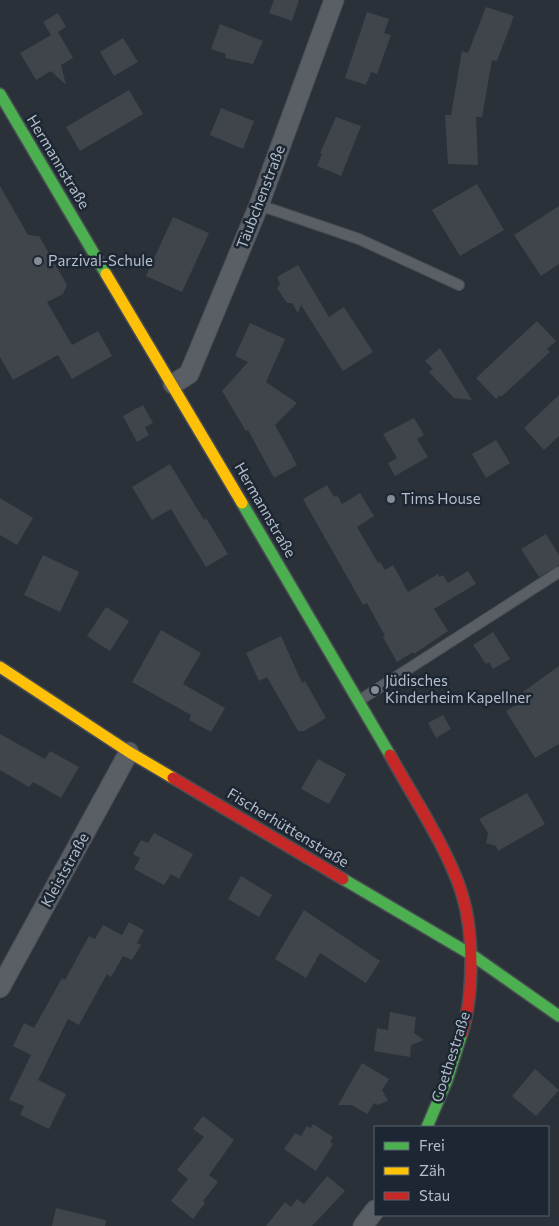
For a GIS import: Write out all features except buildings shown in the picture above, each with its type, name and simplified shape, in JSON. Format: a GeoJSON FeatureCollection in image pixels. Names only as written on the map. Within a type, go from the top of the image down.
{"type":"FeatureCollection","features":[{"type":"Feature","properties":{"kind":"street","name":"Täubchenstraße"},"geometry":{"type":"LineString","coordinates":[[173,384],[189,374],[259,205],[334,0]]}},
{"type":"Feature","properties":{"kind":"street","name":"Hermannstraße"},"geometry":{"type":"LineString","coordinates":[[0,94],[359,701],[438,841],[462,894],[472,955]]}},
{"type":"Feature","properties":{"kind":"street","name":"Fischerhüttenstraße"},"geometry":{"type":"LineString","coordinates":[[0,667],[130,752],[472,955],[559,1016]]}},
{"type":"Feature","properties":{"kind":"street","name":"Kleiststraße"},"geometry":{"type":"LineString","coordinates":[[0,988],[130,752]]}},
{"type":"Feature","properties":{"kind":"street","name":"Goethestraße"},"geometry":{"type":"LineString","coordinates":[[427,1126],[447,1080],[466,1019],[472,955]]}},
{"type":"Feature","properties":{"kind":"street"},"geometry":{"type":"LineString","coordinates":[[363,1226],[374,1211]]}},
{"type":"Feature","properties":{"kind":"lane"},"geometry":{"type":"LineString","coordinates":[[259,205],[359,239],[459,285]]}},
{"type":"Feature","properties":{"kind":"lane"},"geometry":{"type":"LineString","coordinates":[[359,701],[559,572]]}},
{"type":"Feature","properties":{"kind":"traffic: fast"},"geometry":{"type":"LineString","coordinates":[[0,94],[106,274]]}},
{"type":"Feature","properties":{"kind":"traffic: fast"},"geometry":{"type":"LineString","coordinates":[[242,503],[390,755]]}},
{"type":"Feature","properties":{"kind":"traffic: fast"},"geometry":{"type":"LineString","coordinates":[[343,879],[472,955],[559,1016]]}},
{"type":"Feature","properties":{"kind":"traffic: fast"},"geometry":{"type":"LineString","coordinates":[[427,1126],[447,1080],[462,1033]]}},
{"type":"Feature","properties":{"kind":"traffic: slow"},"geometry":{"type":"LineString","coordinates":[[106,274],[242,503]]}},
{"type":"Feature","properties":{"kind":"traffic: slow"},"geometry":{"type":"LineString","coordinates":[[0,667],[129,752],[173,778]]}},
{"type":"Feature","properties":{"kind":"traffic: jam"},"geometry":{"type":"LineString","coordinates":[[390,755],[439,841],[462,894],[469,927],[471,964],[469,1000],[462,1033]]}},
{"type":"Feature","properties":{"kind":"traffic: jam"},"geometry":{"type":"LineString","coordinates":[[173,778],[343,879]]}},
{"type":"Feature","properties":{"kind":"place","name":"Parzival-Schule"},"geometry":{"type":"Point","coordinates":[38,261]}},
{"type":"Feature","properties":{"kind":"place","name":"Tims House"},"geometry":{"type":"Point","coordinates":[391,499]}},
{"type":"Feature","properties":{"kind":"place","name":"Jüdisches Kinderheim Kapellner"},"geometry":{"type":"Point","coordinates":[375,690]}}]}
